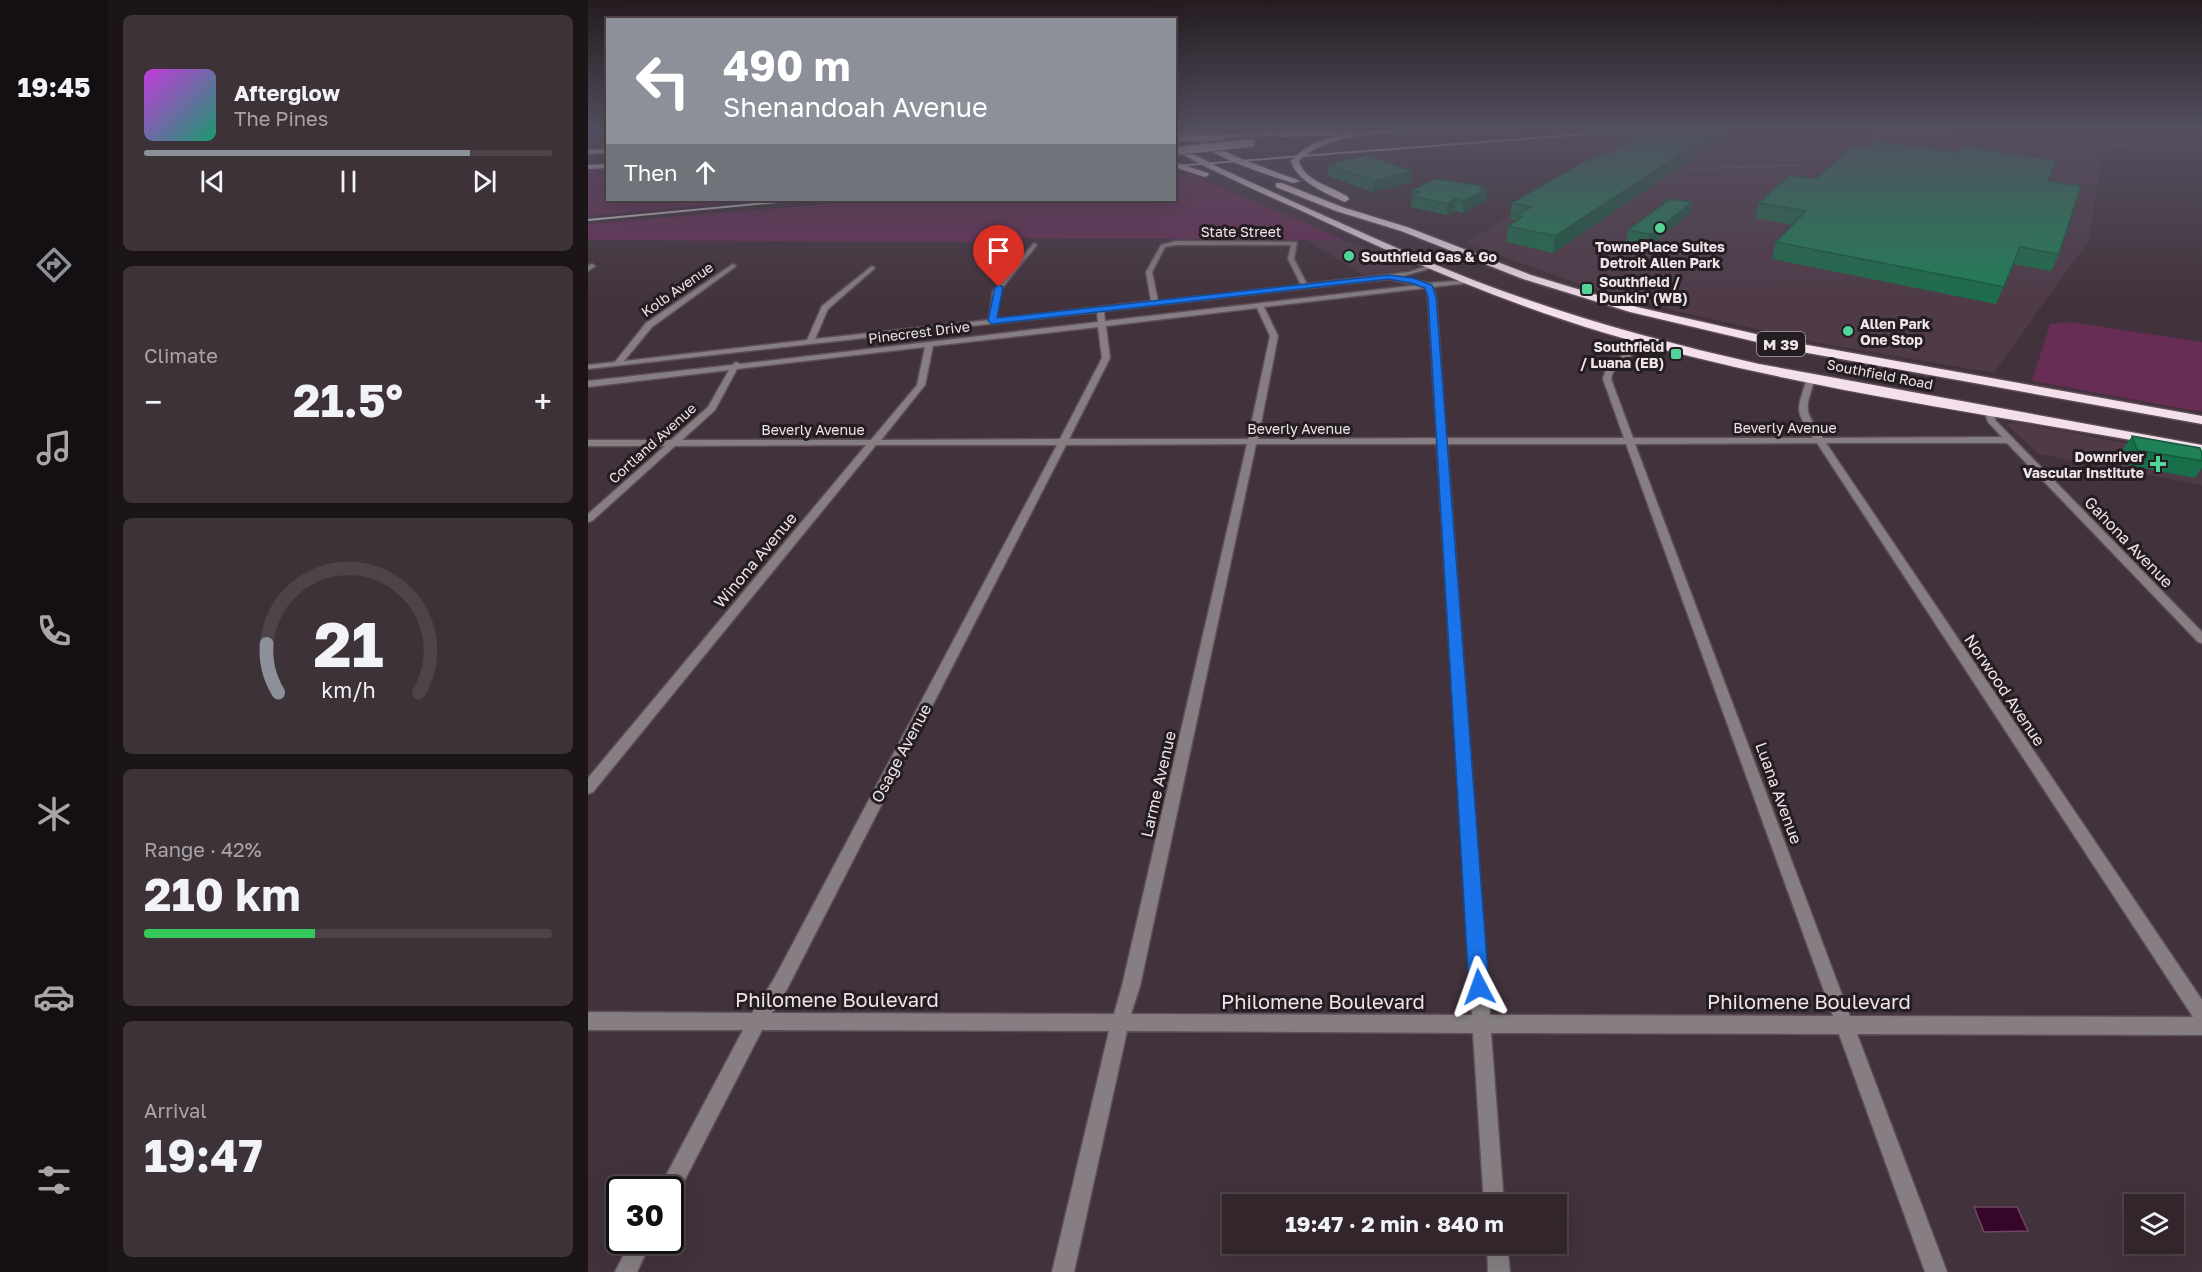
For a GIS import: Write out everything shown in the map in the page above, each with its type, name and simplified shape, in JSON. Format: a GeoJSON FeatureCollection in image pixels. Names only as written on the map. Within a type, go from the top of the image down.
{"type":"FeatureCollection","features":[{"type":"Feature","properties":{"kind":"highway"},"geometry":{"type":"LineString","coordinates":[[1240,187],[1372,245],[1387,248]]}},
{"type":"Feature","properties":{"kind":"highway","name":"M 39"},"geometry":{"type":"LineString","coordinates":[[1257,187],[1387,248]]}},
{"type":"Feature","properties":{"kind":"highway","name":"M 39"},"geometry":{"type":"LineString","coordinates":[[1284,187],[1339,209],[1404,229]]}},
{"type":"Feature","properties":{"kind":"highway"},"geometry":{"type":"LineString","coordinates":[[1314,187],[1392,220],[1404,229]]}},
{"type":"Feature","properties":{"kind":"highway"},"geometry":{"type":"LineString","coordinates":[[1324,187],[1345,199]]}},
{"type":"Feature","properties":{"kind":"highway","name":"Southfield Road"},"geometry":{"type":"LineString","coordinates":[[1404,229],[1516,273],[1662,317],[1791,346],[1936,374],[2202,420]]}},
{"type":"Feature","properties":{"kind":"highway","name":"Southfield Road"},"geometry":{"type":"LineString","coordinates":[[1387,248],[1480,286],[1579,321],[1643,340],[1811,378],[2202,449]]}},
{"type":"Feature","properties":{"kind":"highway"},"geometry":{"type":"LineString","coordinates":[[1433,266],[1454,261],[1472,262],[1565,296],[1616,305]]}},
{"type":"Feature","properties":{"kind":"highway"},"geometry":{"type":"LineString","coordinates":[[1480,286],[1512,291],[1629,327],[1667,332],[1672,325],[1662,317]]}},
{"type":"Feature","properties":{"kind":"highway"},"geometry":{"type":"LineString","coordinates":[[1751,365],[1739,358],[1735,349],[1762,345],[1861,364],[1936,374]]}},
{"type":"Feature","properties":{"kind":"highway"},"geometry":{"type":"LineString","coordinates":[[2036,418],[2034,403],[2049,399],[2202,426]]}},
{"type":"Feature","properties":{"kind":"highway"},"geometry":{"type":"LineString","coordinates":[[2128,434],[2169,434],[2202,440]]}},
{"type":"Feature","properties":{"kind":"street","name":"State Street"},"geometry":{"type":"LineString","coordinates":[[1155,303],[1149,272],[1163,246],[1187,243],[1295,243],[1291,259],[1305,286]]}},
{"type":"Feature","properties":{"kind":"street"},"geometry":{"type":"LineString","coordinates":[[992,321],[999,287],[1034,245]]}},
{"type":"Feature","properties":{"kind":"street","name":"Kolb Avenue"},"geometry":{"type":"LineString","coordinates":[[617,364],[649,325],[733,266]]}},
{"type":"Feature","properties":{"kind":"street","name":"Pinecrest Drive"},"geometry":{"type":"LineString","coordinates":[[588,367],[1388,277],[1410,274],[1433,266]]}},
{"type":"Feature","properties":{"kind":"street"},"geometry":{"type":"LineString","coordinates":[[810,342],[825,308],[872,267]]}},
{"type":"Feature","properties":{"kind":"street"},"geometry":{"type":"LineString","coordinates":[[1388,277],[1413,280],[1429,286],[1432,297],[1493,1194]]}},
{"type":"Feature","properties":{"kind":"street","name":"Pinecrest Drive"},"geometry":{"type":"LineString","coordinates":[[588,384],[1468,281]]}},
{"type":"Feature","properties":{"kind":"street","name":"Larme Avenue"},"geometry":{"type":"LineString","coordinates":[[1063,1272],[1120,1023],[1131,986],[1254,442],[1274,340],[1260,306]]}},
{"type":"Feature","properties":{"kind":"street","name":"Osage Avenue"},"geometry":{"type":"LineString","coordinates":[[676,1176],[758,1021],[785,975],[1106,358],[1100,309]]}},
{"type":"Feature","properties":{"kind":"street","name":"Luana Avenue"},"geometry":{"type":"LineString","coordinates":[[1643,340],[1606,375],[1936,1272]]}},
{"type":"Feature","properties":{"kind":"street","name":"Winona Avenue"},"geometry":{"type":"LineString","coordinates":[[588,788],[921,385],[930,344]]}},
{"type":"Feature","properties":{"kind":"street","name":"Cortland Avenue"},"geometry":{"type":"LineString","coordinates":[[588,519],[712,408],[744,349]]}},
{"type":"Feature","properties":{"kind":"street","name":"Norwood Avenue"},"geometry":{"type":"LineString","coordinates":[[1811,378],[1802,411],[1820,441],[2202,1015]]}},
{"type":"Feature","properties":{"kind":"street","name":"Gahona Avenue"},"geometry":{"type":"LineString","coordinates":[[1988,410],[1991,421],[2202,639]]}},
{"type":"Feature","properties":{"kind":"street","name":"Beverly Avenue"},"geometry":{"type":"LineString","coordinates":[[588,443],[2010,440]]}},
{"type":"Feature","properties":{"kind":"street","name":"Philomene Boulevard"},"geometry":{"type":"LineString","coordinates":[[588,1021],[2202,1026]]}},
{"type":"Feature","properties":{"kind":"street"},"geometry":{"type":"LineString","coordinates":[[626,1272],[635,1254]]}},
{"type":"Feature","properties":{"kind":"street"},"geometry":{"type":"LineString","coordinates":[[1498,1254],[1499,1272]]}},
{"type":"Feature","properties":{"kind":"shaded area"},"geometry":{"type":"Polygon","coordinates":[[[588,187],[606,187],[606,201],[752,201],[588,216],[588,187]]]}},
{"type":"Feature","properties":{"kind":"shaded area"},"geometry":{"type":"Polygon","coordinates":[[[1176,187],[1221,187],[1344,240],[990,238],[971,242],[588,240],[588,224],[864,201],[1176,201],[1176,187]]]}},
{"type":"Feature","properties":{"kind":"shaded area"},"geometry":{"type":"Polygon","coordinates":[[[1554,187],[2097,187],[2089,240],[1994,373],[1825,344],[1676,311],[1582,285],[1466,243],[1554,187]]]}},
{"type":"Feature","properties":{"kind":"shaded area"},"geometry":{"type":"Polygon","coordinates":[[[1307,240],[1344,240],[1414,266],[1410,270],[1363,275],[1307,240]]]}},
{"type":"Feature","properties":{"kind":"shaded area"},"geometry":{"type":"Polygon","coordinates":[[[2070,322],[2202,342],[2202,412],[2032,381],[2050,324],[2070,322]]]}},
{"type":"Feature","properties":{"kind":"shaded area"},"geometry":{"type":"Polygon","coordinates":[[[2020,423],[2202,458],[2202,485],[2039,454],[2006,424],[2020,423]]]}},
{"type":"Feature","properties":{"kind":"shaded area"},"geometry":{"type":"Polygon","coordinates":[[[1974,1207],[2017,1207],[2028,1231],[1984,1232],[1974,1207]]]}},
{"type":"Feature","properties":{"kind":"building"},"geometry":{"type":"Polygon","coordinates":[[[1418,187],[1487,189],[1463,201],[1455,199],[1447,204],[1411,196],[1420,192],[1412,190],[1418,187]]]}},
{"type":"Feature","properties":{"kind":"building"},"geometry":{"type":"Polygon","coordinates":[[[1539,187],[1629,187],[1555,236],[1508,226],[1522,217],[1516,216],[1531,207],[1512,203],[1539,187]]]}},
{"type":"Feature","properties":{"kind":"building"},"geometry":{"type":"Polygon","coordinates":[[[1776,187],[2081,187],[2059,254],[2020,247],[2004,287],[1776,242],[1806,211],[1759,203],[1776,187]]]}},
{"type":"Feature","properties":{"kind":"building"},"geometry":{"type":"Polygon","coordinates":[[[1670,199],[1692,202],[1653,233],[1628,230],[1670,199]]]}},
{"type":"Feature","properties":{"kind":"building"},"geometry":{"type":"Polygon","coordinates":[[[2132,436],[2200,448],[2202,461],[2137,450],[2132,436]]]}},
{"type":"Feature","properties":{"kind":"railway"},"geometry":{"type":"LineString","coordinates":[[588,220],[788,201]]}},
{"type":"Feature","properties":{"kind":"place","name":"TownePlace Suites Detroit Allen Park"},"geometry":{"type":"Point","coordinates":[1660,228]}},
{"type":"Feature","properties":{"kind":"place","name":"Southfield Gas & Go"},"geometry":{"type":"Point","coordinates":[1349,256]}},
{"type":"Feature","properties":{"kind":"place","name":"Southfield / Dunkin' (WB)"},"geometry":{"type":"Point","coordinates":[1587,289]}},
{"type":"Feature","properties":{"kind":"place","name":"Allen Park One Stop"},"geometry":{"type":"Point","coordinates":[1848,331]}},
{"type":"Feature","properties":{"kind":"place","name":"Southfield / Luana (EB)"},"geometry":{"type":"Point","coordinates":[1676,354]}},
{"type":"Feature","properties":{"kind":"place","name":"Downriver Vascular Institute"},"geometry":{"type":"Point","coordinates":[2158,464]}},
{"type":"Feature","properties":{"kind":"route"},"geometry":{"type":"LineString","coordinates":[[999,287],[992,321],[1388,277],[1413,280],[1429,286],[1432,297],[1479,987]]}}]}
